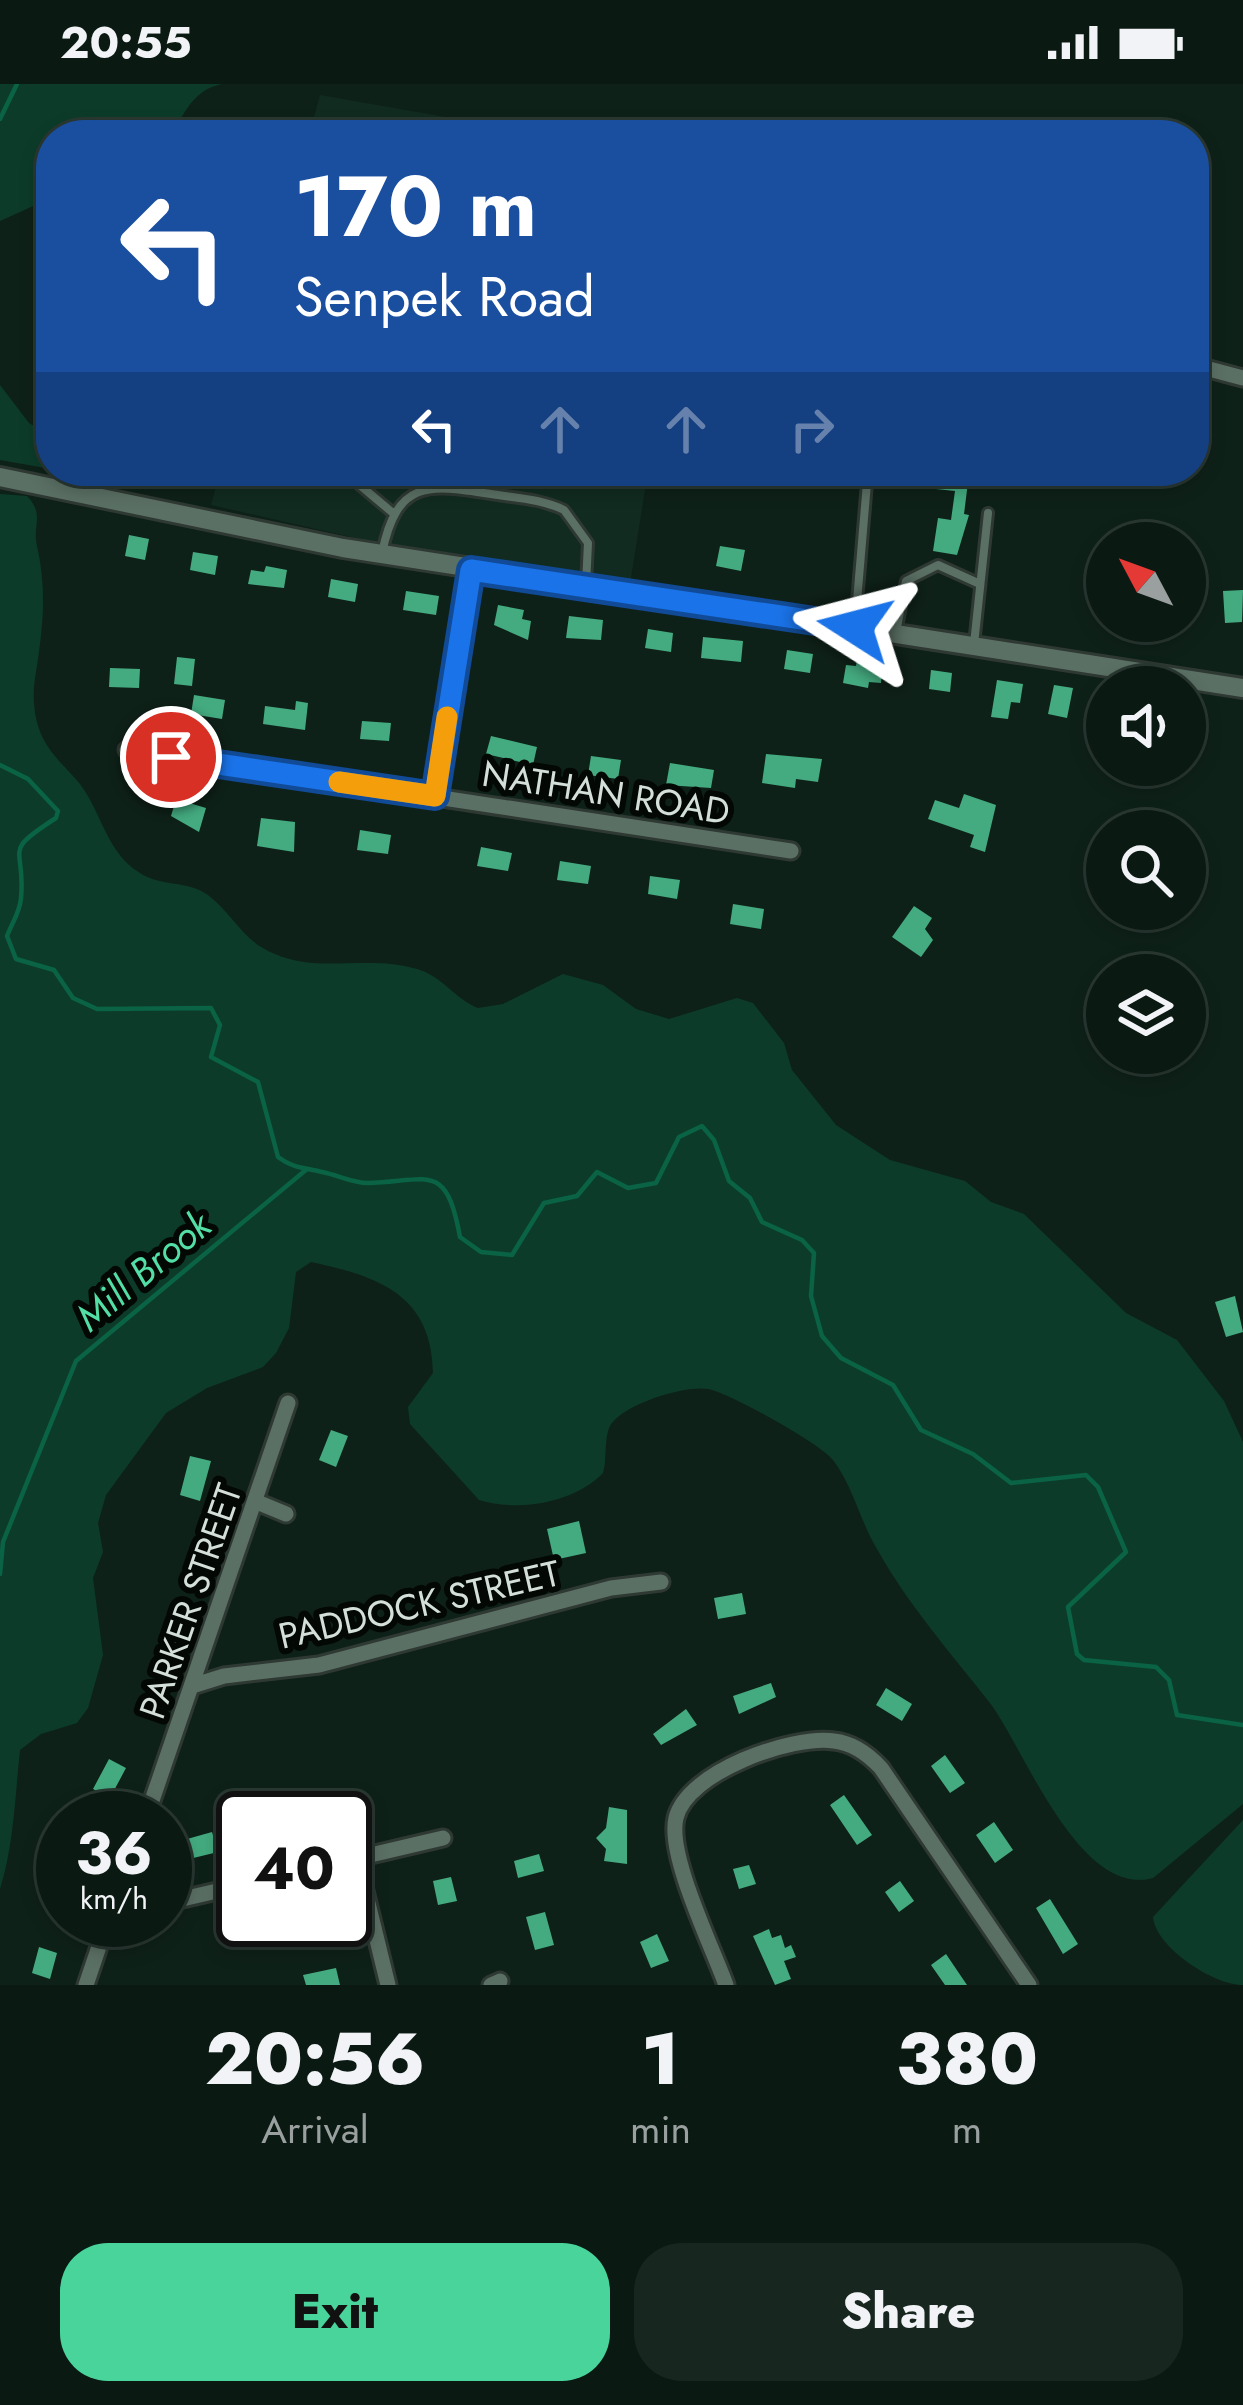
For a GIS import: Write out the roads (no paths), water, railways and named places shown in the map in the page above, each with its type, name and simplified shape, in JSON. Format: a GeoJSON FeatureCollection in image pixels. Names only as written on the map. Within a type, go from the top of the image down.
{"type":"FeatureCollection","features":[{"type":"Feature","properties":{"kind":"street"},"geometry":{"type":"LineString","coordinates":[[1209,369],[1243,377]]}},
{"type":"Feature","properties":{"kind":"street"},"geometry":{"type":"LineString","coordinates":[[0,477],[36,484]]}},
{"type":"Feature","properties":{"kind":"street"},"geometry":{"type":"LineString","coordinates":[[44,486],[471,570],[1243,688]]}},
{"type":"Feature","properties":{"kind":"street"},"geometry":{"type":"LineString","coordinates":[[435,796],[471,570]]}},
{"type":"Feature","properties":{"kind":"street","name":"NATHAN ROAD"},"geometry":{"type":"LineString","coordinates":[[127,750],[791,850]]}},
{"type":"Feature","properties":{"kind":"street","name":"PARKER STREET"},"geometry":{"type":"LineString","coordinates":[[155,1791],[288,1403]]}},
{"type":"Feature","properties":{"kind":"street"},"geometry":{"type":"LineString","coordinates":[[257,1502],[286,1514]]}},
{"type":"Feature","properties":{"kind":"street","name":"PADDOCK STREET"},"geometry":{"type":"LineString","coordinates":[[192,1686],[224,1676],[319,1665],[611,1588],[661,1582]]}},
{"type":"Feature","properties":{"kind":"street"},"geometry":{"type":"LineString","coordinates":[[726,1985],[678,1850],[675,1826],[682,1803],[712,1774],[798,1743],[826,1740],[860,1750],[881,1768],[1029,1985]]}},
{"type":"Feature","properties":{"kind":"street"},"geometry":{"type":"LineString","coordinates":[[372,1854],[443,1838]]}},
{"type":"Feature","properties":{"kind":"street"},"geometry":{"type":"LineString","coordinates":[[372,1931],[388,1985]]}},
{"type":"Feature","properties":{"kind":"street"},"geometry":{"type":"LineString","coordinates":[[86,1985],[99,1947]]}},
{"type":"Feature","properties":{"kind":"lane"},"geometry":{"type":"LineString","coordinates":[[361,486],[393,513]]}},
{"type":"Feature","properties":{"kind":"lane"},"geometry":{"type":"LineString","coordinates":[[855,627],[867,486]]}},
{"type":"Feature","properties":{"kind":"lane"},"geometry":{"type":"LineString","coordinates":[[382,555],[393,513],[414,493],[441,487],[558,506],[586,536],[585,586]]}},
{"type":"Feature","properties":{"kind":"lane"},"geometry":{"type":"LineString","coordinates":[[974,645],[988,513]]}},
{"type":"Feature","properties":{"kind":"lane"},"geometry":{"type":"LineString","coordinates":[[896,633],[906,581],[918,574],[938,565],[980,584]]}},
{"type":"Feature","properties":{"kind":"waterway"},"geometry":{"type":"LineString","coordinates":[[0,119],[17,84]]}},
{"type":"Feature","properties":{"kind":"waterway"},"geometry":{"type":"LineString","coordinates":[[0,765],[28,779],[58,811],[19,852],[20,903],[7,936],[16,959],[54,970],[73,998],[97,1009],[211,1008],[220,1025],[211,1057],[258,1082],[278,1157],[294,1166],[362,1183],[432,1181],[448,1196],[460,1237],[481,1252],[512,1255],[544,1203],[577,1196],[597,1172],[628,1188],[656,1183],[679,1137],[702,1126],[714,1140],[729,1181],[750,1198],[762,1222],[802,1240],[814,1253],[811,1296],[822,1336],[841,1358],[893,1385],[921,1430],[973,1454],[1011,1483],[1086,1475],[1098,1487],[1126,1552],[1068,1607],[1077,1654],[1084,1660],[1156,1667],[1169,1680],[1177,1715],[1243,1725]]}},
{"type":"Feature","properties":{"kind":"waterway","name":"Mill Brook"},"geometry":{"type":"LineString","coordinates":[[0,1574],[3,1542],[76,1361],[307,1169]]}}]}
